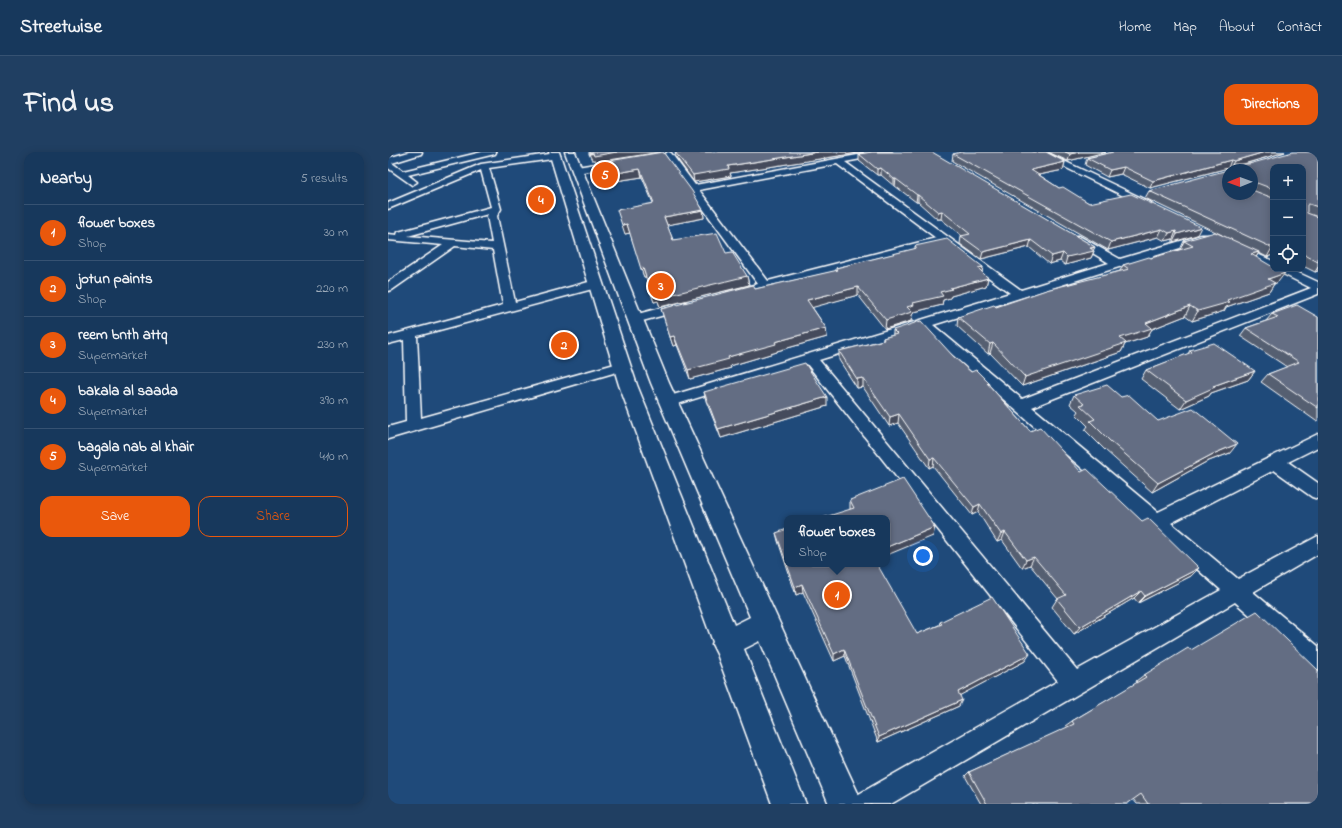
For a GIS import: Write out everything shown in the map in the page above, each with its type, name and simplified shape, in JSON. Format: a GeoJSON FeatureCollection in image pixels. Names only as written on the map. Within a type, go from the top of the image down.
{"type":"FeatureCollection","features":[{"type":"Feature","properties":{"kind":"main road"},"geometry":{"type":"LineString","coordinates":[[564,157],[596,284],[622,366],[726,644],[789,804]]}},
{"type":"Feature","properties":{"kind":"main road"},"geometry":{"type":"LineString","coordinates":[[564,157],[635,319],[668,402],[846,804]]}},
{"type":"Feature","properties":{"kind":"main road"},"geometry":{"type":"LineString","coordinates":[[726,644],[766,623]]}},
{"type":"Feature","properties":{"kind":"street"},"geometry":{"type":"LineString","coordinates":[[388,162],[418,152]]}},
{"type":"Feature","properties":{"kind":"street"},"geometry":{"type":"LineString","coordinates":[[402,174],[492,152]]}},
{"type":"Feature","properties":{"kind":"street"},"geometry":{"type":"LineString","coordinates":[[693,188],[888,152]]}},
{"type":"Feature","properties":{"kind":"street"},"geometry":{"type":"LineString","coordinates":[[1038,152],[1153,208]]}},
{"type":"Feature","properties":{"kind":"street"},"geometry":{"type":"LineString","coordinates":[[680,153],[664,155],[693,188],[765,285]]}},
{"type":"Feature","properties":{"kind":"street"},"geometry":{"type":"LineString","coordinates":[[388,206],[484,166],[564,157],[630,161]]}},
{"type":"Feature","properties":{"kind":"street"},"geometry":{"type":"LineString","coordinates":[[838,161],[1018,294]]}},
{"type":"Feature","properties":{"kind":"street"},"geometry":{"type":"LineString","coordinates":[[388,162],[423,191]]}},
{"type":"Feature","properties":{"kind":"street"},"geometry":{"type":"LineString","coordinates":[[1066,166],[1080,162]]}},
{"type":"Feature","properties":{"kind":"street"},"geometry":{"type":"LineString","coordinates":[[484,166],[496,209],[492,216],[510,307]]}},
{"type":"Feature","properties":{"kind":"street"},"geometry":{"type":"LineString","coordinates":[[1132,197],[1147,193]]}},
{"type":"Feature","properties":{"kind":"street"},"geometry":{"type":"LineString","coordinates":[[389,237],[496,209]]}},
{"type":"Feature","properties":{"kind":"street"},"geometry":{"type":"LineString","coordinates":[[1196,228],[1270,264]]}},
{"type":"Feature","properties":{"kind":"street"},"geometry":{"type":"LineString","coordinates":[[1064,232],[1118,263]]}},
{"type":"Feature","properties":{"kind":"street"},"geometry":{"type":"LineString","coordinates":[[389,237],[498,247]]}},
{"type":"Feature","properties":{"kind":"street"},"geometry":{"type":"LineString","coordinates":[[668,402],[1118,263],[1218,238]]}},
{"type":"Feature","properties":{"kind":"street"},"geometry":{"type":"LineString","coordinates":[[719,297],[944,239]]}},
{"type":"Feature","properties":{"kind":"street"},"geometry":{"type":"LineString","coordinates":[[388,287],[453,243]]}},
{"type":"Feature","properties":{"kind":"street"},"geometry":{"type":"LineString","coordinates":[[1287,272],[1318,287]]}},
{"type":"Feature","properties":{"kind":"street"},"geometry":{"type":"LineString","coordinates":[[388,340],[596,284]]}},
{"type":"Feature","properties":{"kind":"street"},"geometry":{"type":"LineString","coordinates":[[1020,406],[1318,290]]}},
{"type":"Feature","properties":{"kind":"street"},"geometry":{"type":"LineString","coordinates":[[635,319],[696,303]]}},
{"type":"Feature","properties":{"kind":"street"},"geometry":{"type":"LineString","coordinates":[[923,324],[1318,660]]}},
{"type":"Feature","properties":{"kind":"street"},"geometry":{"type":"LineString","coordinates":[[410,334],[414,425]]}},
{"type":"Feature","properties":{"kind":"street"},"geometry":{"type":"LineString","coordinates":[[810,358],[1074,684]]}},
{"type":"Feature","properties":{"kind":"street"},"geometry":{"type":"LineString","coordinates":[[388,433],[622,366]]}},
{"type":"Feature","properties":{"kind":"street"},"geometry":{"type":"LineString","coordinates":[[1156,522],[1318,440]]}},
{"type":"Feature","properties":{"kind":"street"},"geometry":{"type":"LineString","coordinates":[[1275,462],[1318,492]]}},
{"type":"Feature","properties":{"kind":"street"},"geometry":{"type":"LineString","coordinates":[[866,804],[1318,544]]}},
{"type":"Feature","properties":{"kind":"building"},"geometry":{"type":"Polygon","coordinates":[[[589,152],[617,152],[594,156],[593,153],[589,154],[589,152]]]}},
{"type":"Feature","properties":{"kind":"building"},"geometry":{"type":"Polygon","coordinates":[[[663,152],[692,191],[703,210],[664,217],[673,240],[717,233],[726,253],[732,252],[747,276],[657,298],[656,292],[651,293],[643,268],[641,269],[627,224],[622,225],[617,210],[654,203],[640,169],[600,176],[596,163],[663,152]]]}},
{"type":"Feature","properties":{"kind":"building"},"geometry":{"type":"Polygon","coordinates":[[[675,152],[818,152],[728,166],[729,169],[693,175],[675,152]]]}},
{"type":"Feature","properties":{"kind":"building"},"geometry":{"type":"Polygon","coordinates":[[[872,152],[932,152],[1095,247],[1090,248],[1094,251],[1067,257],[1063,253],[1052,256],[1031,240],[983,252],[961,236],[970,234],[942,211],[938,212],[918,195],[894,179],[881,168],[877,169],[859,154],[872,152]]]}},
{"type":"Feature","properties":{"kind":"building"},"geometry":{"type":"Polygon","coordinates":[[[961,152],[1046,152],[1065,162],[1031,170],[1059,188],[1063,187],[1089,203],[1131,194],[1201,227],[1177,234],[1176,231],[1169,233],[1162,229],[1111,242],[953,154],[961,152]]]}},
{"type":"Feature","properties":{"kind":"building"},"geometry":{"type":"Polygon","coordinates":[[[1065,152],[1079,152],[1070,154],[1065,152]]]}},
{"type":"Feature","properties":{"kind":"building"},"geometry":{"type":"Polygon","coordinates":[[[1113,152],[1265,152],[1153,181],[1124,167],[1110,170],[1087,158],[1113,152]]]}},
{"type":"Feature","properties":{"kind":"building"},"geometry":{"type":"Polygon","coordinates":[[[1293,152],[1318,152],[1318,207],[1309,204],[1307,205],[1307,213],[1318,217],[1318,262],[1306,256],[1306,164],[1270,164],[1270,188],[1258,183],[1258,164],[1249,164],[1293,152]]]}},
{"type":"Feature","properties":{"kind":"building"},"geometry":{"type":"Polygon","coordinates":[[[1222,172],[1222,200],[1258,200],[1258,192],[1270,197],[1270,247],[1149,191],[1222,172]]]}},
{"type":"Feature","properties":{"kind":"building"},"geometry":{"type":"Polygon","coordinates":[[[1215,232],[1259,252],[1251,254],[1270,265],[1270,272],[1285,273],[1268,279],[1275,283],[1227,300],[1230,302],[1198,311],[1190,306],[1146,323],[1152,328],[1120,338],[1126,343],[1025,377],[993,343],[990,344],[958,317],[994,305],[996,307],[1046,290],[1129,269],[1123,265],[1193,246],[1184,241],[1215,232]]]}},
{"type":"Feature","properties":{"kind":"building"},"geometry":{"type":"Polygon","coordinates":[[[947,239],[983,267],[978,268],[988,278],[940,292],[943,296],[913,303],[914,305],[907,307],[912,312],[886,320],[858,287],[807,300],[826,328],[775,342],[776,344],[688,370],[674,336],[670,337],[661,309],[753,285],[755,289],[838,270],[836,268],[917,248],[915,246],[947,239]]]}},
{"type":"Feature","properties":{"kind":"building"},"geometry":{"type":"Polygon","coordinates":[[[1297,305],[1318,317],[1318,408],[1268,374],[1299,362],[1246,328],[1278,317],[1272,314],[1297,305]]]}},
{"type":"Feature","properties":{"kind":"building"},"geometry":{"type":"Polygon","coordinates":[[[921,321],[953,356],[971,372],[976,370],[989,383],[987,383],[1030,431],[1040,427],[1081,472],[1087,469],[1142,521],[1148,518],[1199,568],[1145,596],[1141,591],[1080,627],[1057,599],[1066,595],[1034,557],[1026,560],[1005,532],[1001,534],[980,504],[974,507],[934,458],[930,459],[899,414],[890,417],[863,378],[857,379],[839,351],[884,340],[883,338],[897,334],[893,330],[921,321]]]}},
{"type":"Feature","properties":{"kind":"building"},"geometry":{"type":"Polygon","coordinates":[[[1214,343],[1255,371],[1213,386],[1215,387],[1186,400],[1146,370],[1192,352],[1190,350],[1214,343]]]}},
{"type":"Feature","properties":{"kind":"building"},"geometry":{"type":"Polygon","coordinates":[[[805,363],[827,397],[718,429],[704,392],[805,363]]]}},
{"type":"Feature","properties":{"kind":"building"},"geometry":{"type":"Polygon","coordinates":[[[1107,385],[1121,397],[1129,395],[1158,421],[1193,408],[1237,444],[1213,454],[1158,483],[1110,441],[1090,421],[1095,419],[1080,405],[1084,404],[1074,395],[1107,385]]]}},
{"type":"Feature","properties":{"kind":"building"},"geometry":{"type":"Polygon","coordinates":[[[903,479],[935,527],[890,546],[890,515],[832,515],[854,508],[850,500],[903,479]]]}},
{"type":"Feature","properties":{"kind":"building"},"geometry":{"type":"Polygon","coordinates":[[[784,530],[784,556],[776,533],[784,530]]]}},
{"type":"Feature","properties":{"kind":"building"},"geometry":{"type":"Polygon","coordinates":[[[788,567],[879,567],[917,634],[942,624],[940,622],[992,597],[1030,654],[958,692],[962,700],[879,737],[844,649],[834,654],[802,584],[795,587],[788,567]]]}},
{"type":"Feature","properties":{"kind":"building"},"geometry":{"type":"Polygon","coordinates":[[[1257,611],[1318,670],[1318,804],[1148,804],[1141,794],[1127,804],[987,804],[969,772],[1074,724],[1072,721],[1146,677],[1144,675],[1188,648],[1191,650],[1257,611]]]}},
{"type":"Feature","properties":{"kind":"place","name":"bagala nab al khair"},"geometry":{"type":"Point","coordinates":[605,175]}},
{"type":"Feature","properties":{"kind":"place","name":"bakala al saada"},"geometry":{"type":"Point","coordinates":[541,200]}},
{"type":"Feature","properties":{"kind":"place","name":"reem bnth attq"},"geometry":{"type":"Point","coordinates":[661,286]}},
{"type":"Feature","properties":{"kind":"place","name":"jotun paints"},"geometry":{"type":"Point","coordinates":[564,345]}},
{"type":"Feature","properties":{"kind":"place","name":"flower boxes"},"geometry":{"type":"Point","coordinates":[837,595]}}]}
